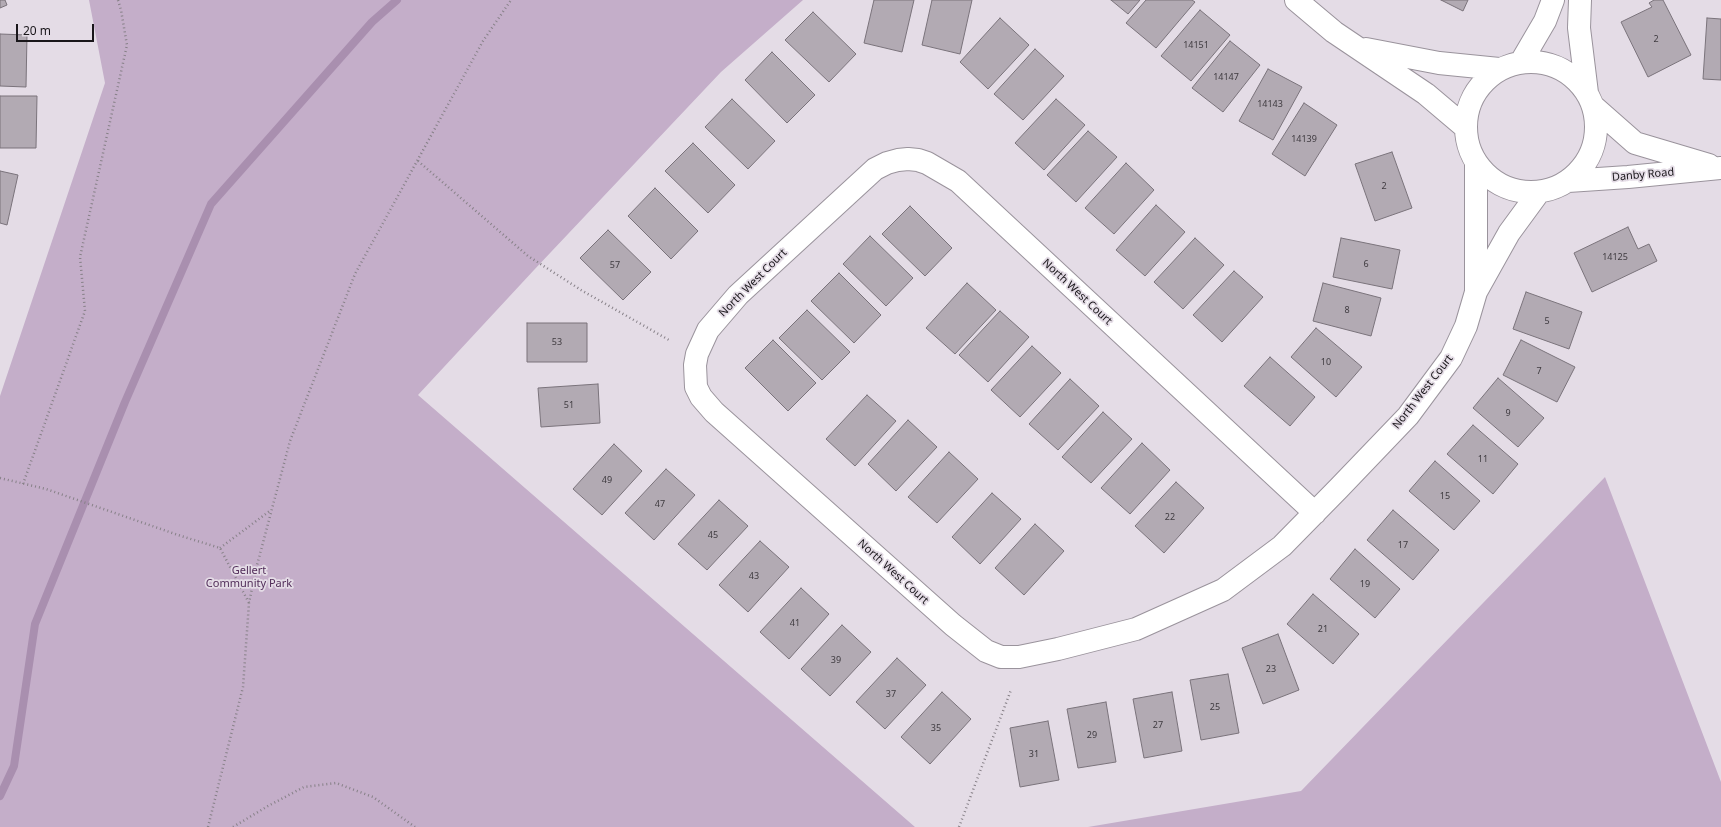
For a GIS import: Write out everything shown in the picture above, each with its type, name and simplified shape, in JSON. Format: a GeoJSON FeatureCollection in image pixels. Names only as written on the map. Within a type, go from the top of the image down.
{"type":"FeatureCollection","features":[{"type":"Feature","properties":{"kind":"street"},"geometry":{"type":"LineString","coordinates":[[1296,0],[1334,32],[1426,94],[1466,127]]}},
{"type":"Feature","properties":{"kind":"street"},"geometry":{"type":"LineString","coordinates":[[1521,62],[1545,21],[1553,0]]}},
{"type":"Feature","properties":{"kind":"street"},"geometry":{"type":"LineString","coordinates":[[1580,0],[1578,28],[1596,127],[1593,148],[1583,166],[1568,181],[1554,188],[1539,192],[1520,192],[1503,187],[1488,177],[1476,163],[1468,146],[1466,127],[1468,110],[1474,94],[1485,80],[1499,69],[1521,62],[1540,62],[1558,68],[1575,78],[1590,99]]}},
{"type":"Feature","properties":{"kind":"street"},"geometry":{"type":"LineString","coordinates":[[1357,47],[1439,63],[1499,69]]}},
{"type":"Feature","properties":{"kind":"street","name":"Danby Road"},"geometry":{"type":"LineString","coordinates":[[1590,99],[1635,143],[1719,168]]}},
{"type":"Feature","properties":{"kind":"street","name":"North West Court"},"geometry":{"type":"LineString","coordinates":[[1315,513],[958,181],[928,163],[918,160],[898,160],[887,163],[875,169],[738,294],[708,330],[697,354],[695,365],[696,387],[701,397],[714,412],[953,625],[986,651],[1001,657],[1019,657],[1072,646],[1136,629],[1223,590],[1282,546],[1315,513],[1408,416],[1451,358],[1466,326],[1476,292],[1509,233],[1539,192]]}},
{"type":"Feature","properties":{"kind":"street","name":"North West Court"},"geometry":{"type":"LineString","coordinates":[[1476,163],[1476,292]]}},
{"type":"Feature","properties":{"kind":"street","name":"Danby Road"},"geometry":{"type":"LineString","coordinates":[[1568,181],[1719,168]]}},
{"type":"Feature","properties":{"kind":"path"},"geometry":{"type":"LineString","coordinates":[[23,484],[85,311],[80,257],[127,45],[118,0]]}},
{"type":"Feature","properties":{"kind":"path"},"geometry":{"type":"LineString","coordinates":[[208,827],[243,687],[249,604],[271,510],[290,441],[355,274],[483,41],[511,0]]}},
{"type":"Feature","properties":{"kind":"path"},"geometry":{"type":"LineString","coordinates":[[418,161],[528,256],[581,290],[669,340]]}},
{"type":"Feature","properties":{"kind":"path"},"geometry":{"type":"LineString","coordinates":[[0,478],[46,489],[220,548],[249,604]]}},
{"type":"Feature","properties":{"kind":"path"},"geometry":{"type":"LineString","coordinates":[[220,548],[271,510]]}},
{"type":"Feature","properties":{"kind":"path"},"geometry":{"type":"LineString","coordinates":[[959,827],[1011,690]]}},
{"type":"Feature","properties":{"kind":"path"},"geometry":{"type":"LineString","coordinates":[[233,827],[304,787],[336,783],[373,797],[415,827]]}},
{"type":"Feature","properties":{"kind":"green space","name":"Gellert Community Park"},"geometry":{"type":"Polygon","coordinates":[[[89,0],[803,0],[721,72],[418,395],[915,827],[0,827],[0,396],[105,83],[89,0]]]}},
{"type":"Feature","properties":{"kind":"green space"},"geometry":{"type":"Polygon","coordinates":[[[1605,477],[1721,782],[1721,827],[1088,827],[1301,791],[1605,477]]]}},
{"type":"Feature","properties":{"kind":"building"},"geometry":{"type":"Polygon","coordinates":[[[0,0],[5,0],[7,5],[0,8],[0,0]]]}},
{"type":"Feature","properties":{"kind":"building"},"geometry":{"type":"Polygon","coordinates":[[[874,0],[914,0],[902,52],[864,43],[874,0]]]}},
{"type":"Feature","properties":{"kind":"building"},"geometry":{"type":"Polygon","coordinates":[[[932,0],[972,0],[960,54],[922,45],[932,0]]]}},
{"type":"Feature","properties":{"kind":"building"},"geometry":{"type":"Polygon","coordinates":[[[1111,0],[1140,0],[1128,14],[1111,0]]]}},
{"type":"Feature","properties":{"kind":"building"},"geometry":{"type":"Polygon","coordinates":[[[1146,0],[1192,0],[1195,2],[1156,48],[1126,23],[1146,0]]]}},
{"type":"Feature","properties":{"kind":"building"},"geometry":{"type":"Polygon","coordinates":[[[1441,0],[1468,0],[1463,11],[1441,0]]]}},
{"type":"Feature","properties":{"kind":"building"},"geometry":{"type":"Polygon","coordinates":[[[1654,0],[1663,0],[1691,55],[1648,77],[1621,22],[1652,7],[1649,3],[1654,0]]]}},
{"type":"Feature","properties":{"kind":"building"},"geometry":{"type":"Polygon","coordinates":[[[1200,10],[1230,35],[1191,81],[1161,56],[1200,10]]]}},
{"type":"Feature","properties":{"kind":"building"},"geometry":{"type":"Polygon","coordinates":[[[813,12],[856,54],[829,82],[785,40],[813,12]]]}},
{"type":"Feature","properties":{"kind":"building"},"geometry":{"type":"Polygon","coordinates":[[[1000,18],[1029,45],[988,89],[960,62],[1000,18]]]}},
{"type":"Feature","properties":{"kind":"building"},"geometry":{"type":"Polygon","coordinates":[[[1707,18],[1721,19],[1721,80],[1703,79],[1707,18]]]}},
{"type":"Feature","properties":{"kind":"building"},"geometry":{"type":"Polygon","coordinates":[[[0,34],[27,35],[26,87],[0,86],[0,34]]]}},
{"type":"Feature","properties":{"kind":"building"},"geometry":{"type":"Polygon","coordinates":[[[1230,41],[1260,65],[1223,112],[1192,88],[1230,41]]]}},
{"type":"Feature","properties":{"kind":"building"},"geometry":{"type":"Polygon","coordinates":[[[1035,49],[1064,76],[1023,120],[994,94],[1035,49]]]}},
{"type":"Feature","properties":{"kind":"building"},"geometry":{"type":"Polygon","coordinates":[[[772,52],[815,95],[787,123],[745,80],[772,52]]]}},
{"type":"Feature","properties":{"kind":"building"},"geometry":{"type":"Polygon","coordinates":[[[1268,69],[1302,87],[1273,140],[1239,121],[1268,69]]]}},
{"type":"Feature","properties":{"kind":"building"},"geometry":{"type":"Polygon","coordinates":[[[0,96],[37,96],[36,148],[0,148],[0,96]]]}},
{"type":"Feature","properties":{"kind":"building"},"geometry":{"type":"Polygon","coordinates":[[[732,99],[775,141],[748,169],[705,127],[732,99]]]}},
{"type":"Feature","properties":{"kind":"building"},"geometry":{"type":"Polygon","coordinates":[[[1056,99],[1085,125],[1044,170],[1015,143],[1056,99]]]}},
{"type":"Feature","properties":{"kind":"building"},"geometry":{"type":"Polygon","coordinates":[[[1304,103],[1337,125],[1305,176],[1272,154],[1304,103]]]}},
{"type":"Feature","properties":{"kind":"building"},"geometry":{"type":"Polygon","coordinates":[[[1088,131],[1117,157],[1076,202],[1047,175],[1088,131]]]}},
{"type":"Feature","properties":{"kind":"building"},"geometry":{"type":"Polygon","coordinates":[[[693,143],[735,185],[708,213],[665,171],[693,143]]]}},
{"type":"Feature","properties":{"kind":"building"},"geometry":{"type":"Polygon","coordinates":[[[1392,152],[1412,208],[1375,221],[1355,164],[1392,152]]]}},
{"type":"Feature","properties":{"kind":"building"},"geometry":{"type":"Polygon","coordinates":[[[1126,163],[1154,190],[1114,234],[1085,208],[1126,163]]]}},
{"type":"Feature","properties":{"kind":"building"},"geometry":{"type":"Polygon","coordinates":[[[0,171],[18,175],[7,225],[0,223],[0,171]]]}},
{"type":"Feature","properties":{"kind":"building"},"geometry":{"type":"Polygon","coordinates":[[[655,188],[698,231],[671,259],[628,216],[655,188]]]}},
{"type":"Feature","properties":{"kind":"building"},"geometry":{"type":"Polygon","coordinates":[[[1156,205],[1185,232],[1145,276],[1116,250],[1156,205]]]}},
{"type":"Feature","properties":{"kind":"building"},"geometry":{"type":"Polygon","coordinates":[[[910,206],[952,248],[925,276],[882,234],[910,206]]]}},
{"type":"Feature","properties":{"kind":"building"},"geometry":{"type":"Polygon","coordinates":[[[1628,227],[1638,249],[1649,244],[1657,261],[1592,292],[1574,253],[1628,227]]]}},
{"type":"Feature","properties":{"kind":"building"},"geometry":{"type":"Polygon","coordinates":[[[608,230],[651,272],[623,300],[580,258],[608,230]]]}},
{"type":"Feature","properties":{"kind":"building"},"geometry":{"type":"Polygon","coordinates":[[[870,236],[913,278],[886,306],[843,264],[870,236]]]}},
{"type":"Feature","properties":{"kind":"building"},"geometry":{"type":"Polygon","coordinates":[[[1195,238],[1224,265],[1183,309],[1154,282],[1195,238]]]}},
{"type":"Feature","properties":{"kind":"building"},"geometry":{"type":"Polygon","coordinates":[[[1341,238],[1400,250],[1392,289],[1333,277],[1341,238]]]}},
{"type":"Feature","properties":{"kind":"building"},"geometry":{"type":"Polygon","coordinates":[[[1234,271],[1263,297],[1222,342],[1193,315],[1234,271]]]}},
{"type":"Feature","properties":{"kind":"building"},"geometry":{"type":"Polygon","coordinates":[[[839,273],[881,315],[854,343],[811,301],[839,273]]]}},
{"type":"Feature","properties":{"kind":"building"},"geometry":{"type":"Polygon","coordinates":[[[967,283],[996,310],[955,354],[926,328],[967,283]]]}},
{"type":"Feature","properties":{"kind":"building"},"geometry":{"type":"Polygon","coordinates":[[[1323,283],[1381,298],[1371,336],[1313,321],[1323,283]]]}},
{"type":"Feature","properties":{"kind":"building"},"geometry":{"type":"Polygon","coordinates":[[[1526,292],[1582,312],[1569,349],[1513,329],[1526,292]]]}},
{"type":"Feature","properties":{"kind":"building"},"geometry":{"type":"Polygon","coordinates":[[[807,310],[850,352],[822,380],[779,338],[807,310]]]}},
{"type":"Feature","properties":{"kind":"building"},"geometry":{"type":"Polygon","coordinates":[[[1000,311],[1029,337],[988,382],[959,355],[1000,311]]]}},
{"type":"Feature","properties":{"kind":"building"},"geometry":{"type":"Polygon","coordinates":[[[527,323],[587,323],[587,362],[527,362],[527,323]]]}},
{"type":"Feature","properties":{"kind":"building"},"geometry":{"type":"Polygon","coordinates":[[[1316,328],[1362,367],[1336,397],[1291,357],[1316,328]]]}},
{"type":"Feature","properties":{"kind":"building"},"geometry":{"type":"Polygon","coordinates":[[[773,340],[816,383],[788,411],[745,368],[773,340]]]}},
{"type":"Feature","properties":{"kind":"building"},"geometry":{"type":"Polygon","coordinates":[[[1521,340],[1575,367],[1557,402],[1503,375],[1521,340]]]}},
{"type":"Feature","properties":{"kind":"building"},"geometry":{"type":"Polygon","coordinates":[[[1032,346],[1061,373],[1020,417],[991,390],[1032,346]]]}},
{"type":"Feature","properties":{"kind":"building"},"geometry":{"type":"Polygon","coordinates":[[[1270,357],[1315,397],[1290,426],[1244,386],[1270,357]]]}},
{"type":"Feature","properties":{"kind":"building"},"geometry":{"type":"Polygon","coordinates":[[[1498,378],[1544,418],[1518,447],[1473,408],[1498,378]]]}},
{"type":"Feature","properties":{"kind":"building"},"geometry":{"type":"Polygon","coordinates":[[[1070,379],[1099,406],[1058,450],[1029,424],[1070,379]]]}},
{"type":"Feature","properties":{"kind":"building"},"geometry":{"type":"Polygon","coordinates":[[[598,384],[600,423],[541,427],[538,388],[598,384]]]}},
{"type":"Feature","properties":{"kind":"building"},"geometry":{"type":"Polygon","coordinates":[[[867,395],[896,421],[855,466],[826,439],[867,395]]]}},
{"type":"Feature","properties":{"kind":"building"},"geometry":{"type":"Polygon","coordinates":[[[1103,412],[1132,439],[1091,483],[1062,457],[1103,412]]]}},
{"type":"Feature","properties":{"kind":"building"},"geometry":{"type":"Polygon","coordinates":[[[908,420],[937,447],[896,491],[868,464],[908,420]]]}},
{"type":"Feature","properties":{"kind":"building"},"geometry":{"type":"Polygon","coordinates":[[[1473,425],[1518,464],[1493,494],[1447,454],[1473,425]]]}},
{"type":"Feature","properties":{"kind":"building"},"geometry":{"type":"Polygon","coordinates":[[[1142,443],[1170,470],[1130,514],[1101,488],[1142,443]]]}},
{"type":"Feature","properties":{"kind":"building"},"geometry":{"type":"Polygon","coordinates":[[[614,444],[642,471],[602,515],[573,489],[614,444]]]}},
{"type":"Feature","properties":{"kind":"building"},"geometry":{"type":"Polygon","coordinates":[[[949,452],[978,479],[937,523],[908,497],[949,452]]]}},
{"type":"Feature","properties":{"kind":"building"},"geometry":{"type":"Polygon","coordinates":[[[1435,461],[1480,501],[1454,530],[1409,491],[1435,461]]]}},
{"type":"Feature","properties":{"kind":"building"},"geometry":{"type":"Polygon","coordinates":[[[666,469],[695,495],[654,540],[625,513],[666,469]]]}},
{"type":"Feature","properties":{"kind":"building"},"geometry":{"type":"Polygon","coordinates":[[[1176,482],[1204,508],[1164,553],[1135,526],[1176,482]]]}},
{"type":"Feature","properties":{"kind":"building"},"geometry":{"type":"Polygon","coordinates":[[[992,493],[1021,519],[980,564],[952,537],[992,493]]]}},
{"type":"Feature","properties":{"kind":"building"},"geometry":{"type":"Polygon","coordinates":[[[719,500],[748,526],[707,570],[678,544],[719,500]]]}},
{"type":"Feature","properties":{"kind":"building"},"geometry":{"type":"Polygon","coordinates":[[[1393,510],[1439,550],[1413,580],[1367,540],[1393,510]]]}},
{"type":"Feature","properties":{"kind":"building"},"geometry":{"type":"Polygon","coordinates":[[[1035,524],[1064,551],[1024,595],[995,568],[1035,524]]]}},
{"type":"Feature","properties":{"kind":"building"},"geometry":{"type":"Polygon","coordinates":[[[760,541],[789,567],[748,612],[719,585],[760,541]]]}},
{"type":"Feature","properties":{"kind":"building"},"geometry":{"type":"Polygon","coordinates":[[[1355,549],[1400,589],[1375,618],[1330,579],[1355,549]]]}},
{"type":"Feature","properties":{"kind":"building"},"geometry":{"type":"Polygon","coordinates":[[[801,588],[829,614],[789,659],[760,632],[801,588]]]}},
{"type":"Feature","properties":{"kind":"building"},"geometry":{"type":"Polygon","coordinates":[[[1313,594],[1359,634],[1333,664],[1287,624],[1313,594]]]}},
{"type":"Feature","properties":{"kind":"building"},"geometry":{"type":"Polygon","coordinates":[[[842,625],[871,652],[830,696],[801,669],[842,625]]]}},
{"type":"Feature","properties":{"kind":"building"},"geometry":{"type":"Polygon","coordinates":[[[1278,634],[1299,690],[1263,704],[1242,648],[1278,634]]]}},
{"type":"Feature","properties":{"kind":"building"},"geometry":{"type":"Polygon","coordinates":[[[897,658],[926,685],[885,729],[856,702],[897,658]]]}},
{"type":"Feature","properties":{"kind":"building"},"geometry":{"type":"Polygon","coordinates":[[[1228,674],[1239,733],[1201,740],[1190,680],[1228,674]]]}},
{"type":"Feature","properties":{"kind":"building"},"geometry":{"type":"Polygon","coordinates":[[[942,692],[971,719],[930,764],[901,737],[942,692]]]}},
{"type":"Feature","properties":{"kind":"building"},"geometry":{"type":"Polygon","coordinates":[[[1172,692],[1182,751],[1144,758],[1133,699],[1172,692]]]}},
{"type":"Feature","properties":{"kind":"building"},"geometry":{"type":"Polygon","coordinates":[[[1106,702],[1116,762],[1078,768],[1067,709],[1106,702]]]}},
{"type":"Feature","properties":{"kind":"building"},"geometry":{"type":"Polygon","coordinates":[[[1048,721],[1059,780],[1020,787],[1010,728],[1048,721]]]}},
{"type":"Feature","properties":{"kind":"waterway"},"geometry":{"type":"LineString","coordinates":[[0,796],[14,766],[35,624],[125,402],[211,204],[372,22],[397,0]]}}]}
